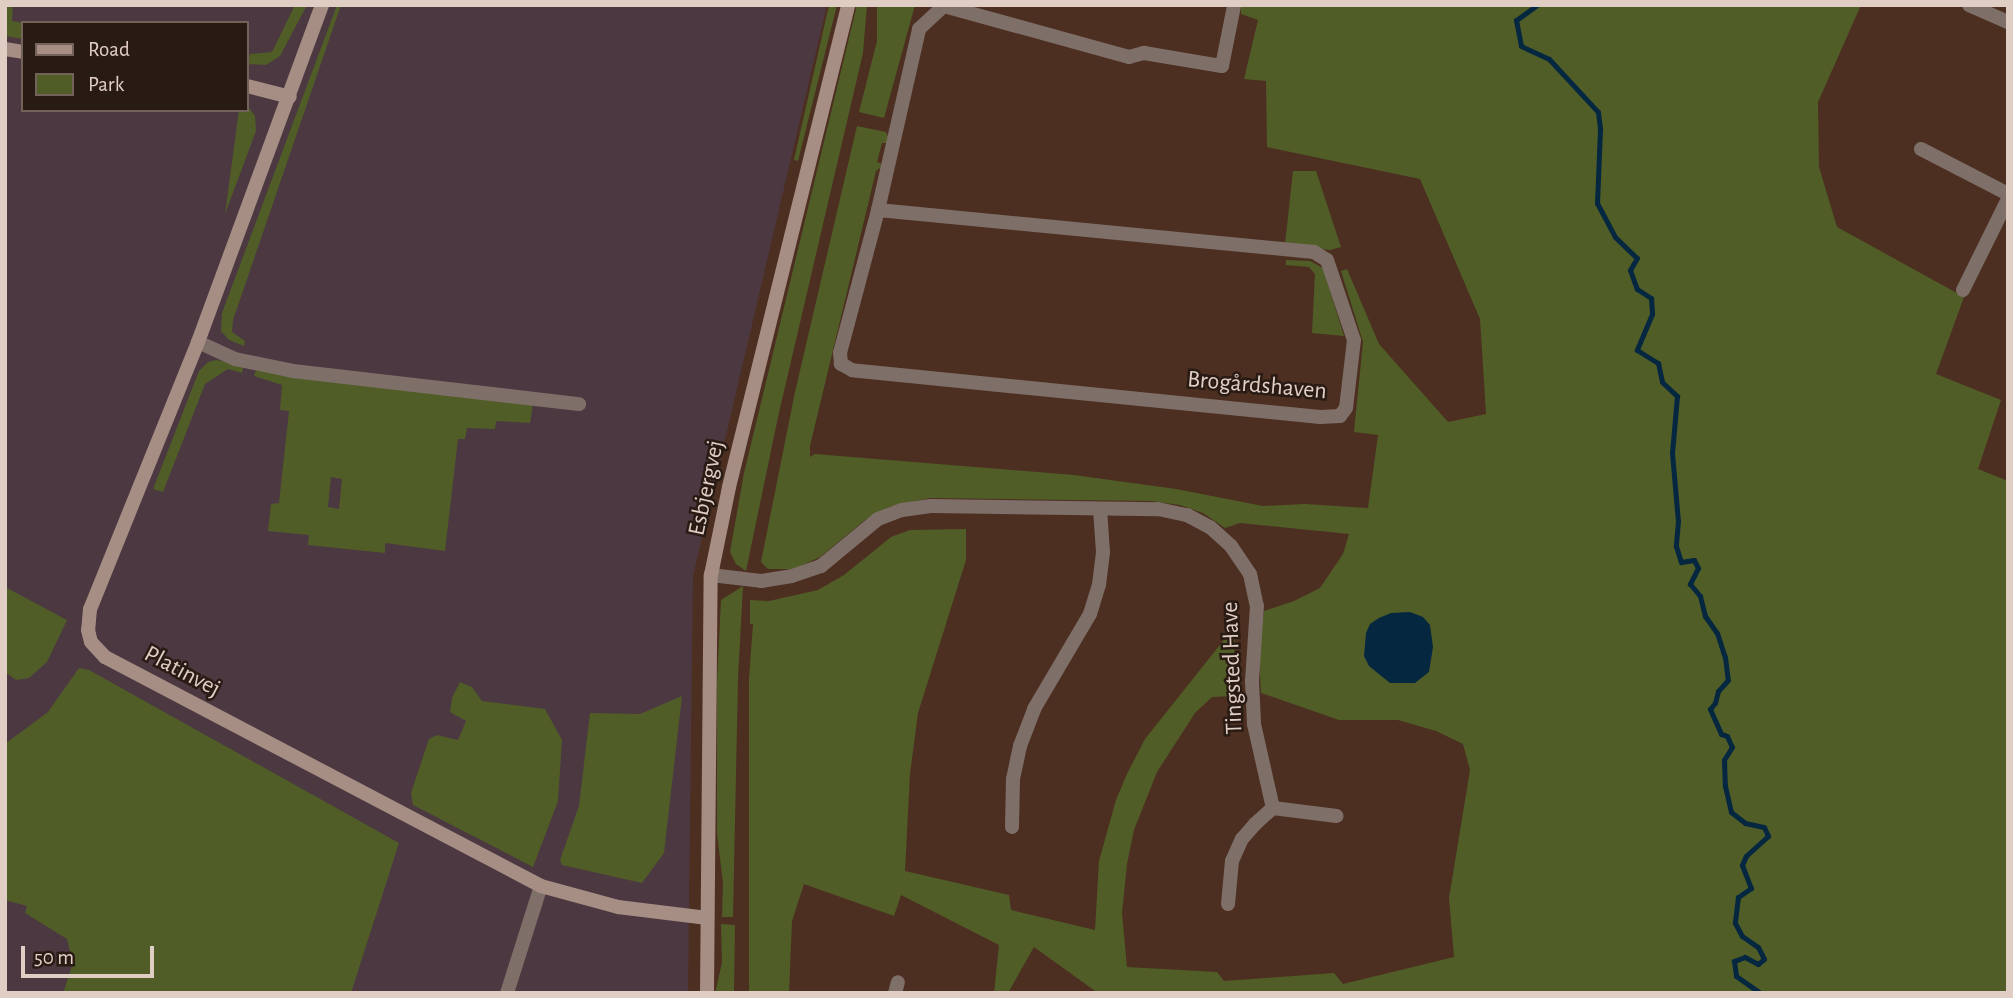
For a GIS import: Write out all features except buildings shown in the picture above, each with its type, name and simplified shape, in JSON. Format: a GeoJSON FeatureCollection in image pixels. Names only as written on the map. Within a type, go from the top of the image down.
{"type":"FeatureCollection","features":[{"type":"Feature","properties":{"kind":"street","name":"Platinvej"},"geometry":{"type":"LineString","coordinates":[[322,5],[198,342],[90,609],[88,630],[91,642],[105,657],[541,886],[618,907],[708,918]]}},
{"type":"Feature","properties":{"kind":"street","name":"Esbjergvej"},"geometry":{"type":"LineString","coordinates":[[707,993],[711,575],[739,446],[848,5]]}},
{"type":"Feature","properties":{"kind":"street"},"geometry":{"type":"LineString","coordinates":[[1969,5],[2008,23]]}},
{"type":"Feature","properties":{"kind":"street","name":"Brogårdshaven"},"geometry":{"type":"LineString","coordinates":[[878,210],[1314,252],[1327,260],[1354,340],[1346,408],[1340,416],[1320,417],[852,370],[841,364],[840,353],[878,210],[919,29],[945,6],[1129,57],[1144,53],[1222,66],[1234,6]]}},
{"type":"Feature","properties":{"kind":"street"},"geometry":{"type":"LineString","coordinates":[[248,86],[290,97]]}},
{"type":"Feature","properties":{"kind":"street"},"geometry":{"type":"LineString","coordinates":[[1921,149],[2008,196],[1963,290]]}},
{"type":"Feature","properties":{"kind":"street"},"geometry":{"type":"LineString","coordinates":[[198,342],[235,359],[293,371],[579,404]]}},
{"type":"Feature","properties":{"kind":"street","name":"Tingsted Have"},"geometry":{"type":"LineString","coordinates":[[711,575],[761,581],[792,576],[821,566],[878,519],[902,510],[969,506],[1158,509],[1187,515],[1210,527],[1231,546],[1250,574],[1256,606],[1252,681],[1254,724],[1273,808]]}},
{"type":"Feature","properties":{"kind":"street"},"geometry":{"type":"LineString","coordinates":[[1012,827],[1013,779],[1020,746],[1034,709],[1090,614],[1099,585],[1103,552],[1100,509]]}},
{"type":"Feature","properties":{"kind":"street"},"geometry":{"type":"LineString","coordinates":[[1228,904],[1232,862],[1242,839],[1273,808],[1336,816]]}},
{"type":"Feature","properties":{"kind":"street"},"geometry":{"type":"LineString","coordinates":[[507,993],[541,886]]}},
{"type":"Feature","properties":{"kind":"shaded area"},"geometry":{"type":"Polygon","coordinates":[[[5,5],[827,5],[693,576],[688,993],[5,993],[5,5]]]}},
{"type":"Feature","properties":{"kind":"green space"},"geometry":{"type":"Polygon","coordinates":[[[5,5],[13,5],[12,21],[21,23],[21,39],[5,36],[5,5]]]}},
{"type":"Feature","properties":{"kind":"green space"},"geometry":{"type":"Polygon","coordinates":[[[295,5],[307,5],[280,56],[266,65],[248,64],[250,54],[272,52],[295,5]]]}},
{"type":"Feature","properties":{"kind":"green space"},"geometry":{"type":"Polygon","coordinates":[[[337,5],[341,5],[233,320],[232,332],[245,341],[244,346],[229,340],[221,331],[222,313],[337,5]]]}},
{"type":"Feature","properties":{"kind":"green space"},"geometry":{"type":"Polygon","coordinates":[[[829,5],[837,5],[798,161],[794,160],[829,5]]]}},
{"type":"Feature","properties":{"kind":"green space"},"geometry":{"type":"Polygon","coordinates":[[[857,5],[867,5],[863,53],[778,417],[746,571],[736,564],[730,552],[744,473],[857,5]]]}},
{"type":"Feature","properties":{"kind":"green space"},"geometry":{"type":"Polygon","coordinates":[[[877,5],[915,5],[884,118],[859,112],[877,41],[877,5]]]}},
{"type":"Feature","properties":{"kind":"green space"},"geometry":{"type":"Polygon","coordinates":[[[1237,5],[1861,5],[1818,102],[1819,167],[1837,227],[1964,297],[1936,374],[2001,400],[1978,469],[2008,481],[2008,993],[1098,993],[1034,947],[1008,993],[994,993],[999,945],[901,895],[894,916],[804,884],[792,921],[789,993],[749,993],[749,678],[753,624],[750,624],[750,600],[769,601],[818,590],[844,575],[891,537],[910,530],[966,529],[966,560],[918,713],[910,774],[905,871],[1009,895],[1011,910],[1095,930],[1099,861],[1116,800],[1127,774],[1145,739],[1235,626],[1233,696],[1212,697],[1195,713],[1157,772],[1134,830],[1122,913],[1127,967],[1217,972],[1224,981],[1334,973],[1343,984],[1454,957],[1449,898],[1470,770],[1463,744],[1436,731],[1398,720],[1339,720],[1261,693],[1259,654],[1264,611],[1294,601],[1320,588],[1343,554],[1349,534],[1240,523],[1225,528],[1203,513],[1180,505],[1151,501],[930,498],[889,507],[865,520],[820,557],[794,569],[768,569],[761,562],[795,392],[857,126],[886,132],[889,139],[888,143],[882,143],[877,162],[884,165],[876,171],[810,446],[810,457],[815,454],[1074,475],[1176,489],[1263,506],[1305,504],[1368,508],[1378,435],[1354,432],[1363,342],[1341,271],[1347,269],[1379,344],[1448,422],[1486,414],[1480,319],[1420,179],[1267,147],[1266,81],[1244,79],[1258,20],[1241,14],[1241,6],[1237,5]]]}},
{"type":"Feature","properties":{"kind":"green space"},"geometry":{"type":"Polygon","coordinates":[[[248,106],[255,116],[256,131],[225,214],[239,112],[248,112],[248,106]]]}},
{"type":"Feature","properties":{"kind":"green space"},"geometry":{"type":"Polygon","coordinates":[[[1293,171],[1316,171],[1341,247],[1330,250],[1285,244],[1293,171]]]}},
{"type":"Feature","properties":{"kind":"green space"},"geometry":{"type":"Polygon","coordinates":[[[1286,260],[1310,261],[1323,268],[1344,336],[1312,333],[1315,274],[1309,267],[1286,265],[1286,260]]]}},
{"type":"Feature","properties":{"kind":"green space"},"geometry":{"type":"Polygon","coordinates":[[[216,360],[244,365],[242,373],[228,369],[205,384],[163,492],[153,489],[199,371],[208,362],[216,360]]]}},
{"type":"Feature","properties":{"kind":"green space"},"geometry":{"type":"Polygon","coordinates":[[[256,370],[533,404],[530,423],[496,421],[495,429],[467,428],[465,439],[458,439],[445,551],[385,543],[385,553],[308,545],[309,535],[268,531],[271,504],[279,503],[289,411],[280,410],[282,385],[254,376],[256,370]],[[331,477],[328,507],[339,509],[342,479],[331,477]]]}},
{"type":"Feature","properties":{"kind":"green space"},"geometry":{"type":"Polygon","coordinates":[[[743,586],[738,678],[733,917],[722,917],[723,883],[717,834],[717,681],[721,600],[743,586]]]}},
{"type":"Feature","properties":{"kind":"green space"},"geometry":{"type":"Polygon","coordinates":[[[5,587],[67,620],[47,662],[29,678],[16,680],[5,672],[5,587]]]}},
{"type":"Feature","properties":{"kind":"green space"},"geometry":{"type":"Polygon","coordinates":[[[79,668],[89,670],[399,843],[351,993],[63,993],[73,963],[67,939],[25,913],[27,906],[5,900],[5,744],[48,712],[79,668]]]}},
{"type":"Feature","properties":{"kind":"green space"},"geometry":{"type":"Polygon","coordinates":[[[460,682],[472,687],[482,701],[545,709],[562,740],[558,801],[533,867],[413,805],[411,793],[429,739],[437,735],[458,740],[466,721],[450,712],[452,698],[460,682]]]}},
{"type":"Feature","properties":{"kind":"green space"},"geometry":{"type":"Polygon","coordinates":[[[682,696],[664,853],[642,883],[562,865],[560,860],[579,806],[590,713],[640,714],[682,696]]]}},
{"type":"Feature","properties":{"kind":"green space"},"geometry":{"type":"Polygon","coordinates":[[[721,924],[735,925],[734,993],[715,993],[722,963],[721,924]]]}},
{"type":"Feature","properties":{"kind":"water"},"geometry":{"type":"Polygon","coordinates":[[[1410,612],[1423,617],[1430,625],[1433,647],[1429,672],[1415,683],[1390,683],[1369,666],[1364,656],[1366,633],[1370,624],[1379,618],[1391,613],[1410,612]]]}},
{"type":"Feature","properties":{"kind":"waterway"},"geometry":{"type":"LineString","coordinates":[[1537,5],[1516,20],[1521,46],[1549,59],[1598,112],[1600,129],[1597,203],[1615,237],[1637,258],[1630,270],[1637,289],[1651,298],[1652,314],[1637,350],[1658,363],[1662,382],[1677,396],[1672,453],[1678,521],[1676,546],[1681,562],[1694,560],[1698,568],[1690,584],[1700,596],[1705,616],[1717,633],[1725,657],[1728,680],[1718,691],[1715,703],[1710,709],[1721,734],[1727,736],[1732,747],[1724,760],[1725,786],[1731,812],[1745,823],[1764,827],[1768,836],[1746,856],[1742,865],[1751,888],[1738,897],[1735,923],[1742,936],[1758,947],[1764,959],[1758,964],[1745,957],[1734,961],[1736,976],[1760,993]]}}]}
